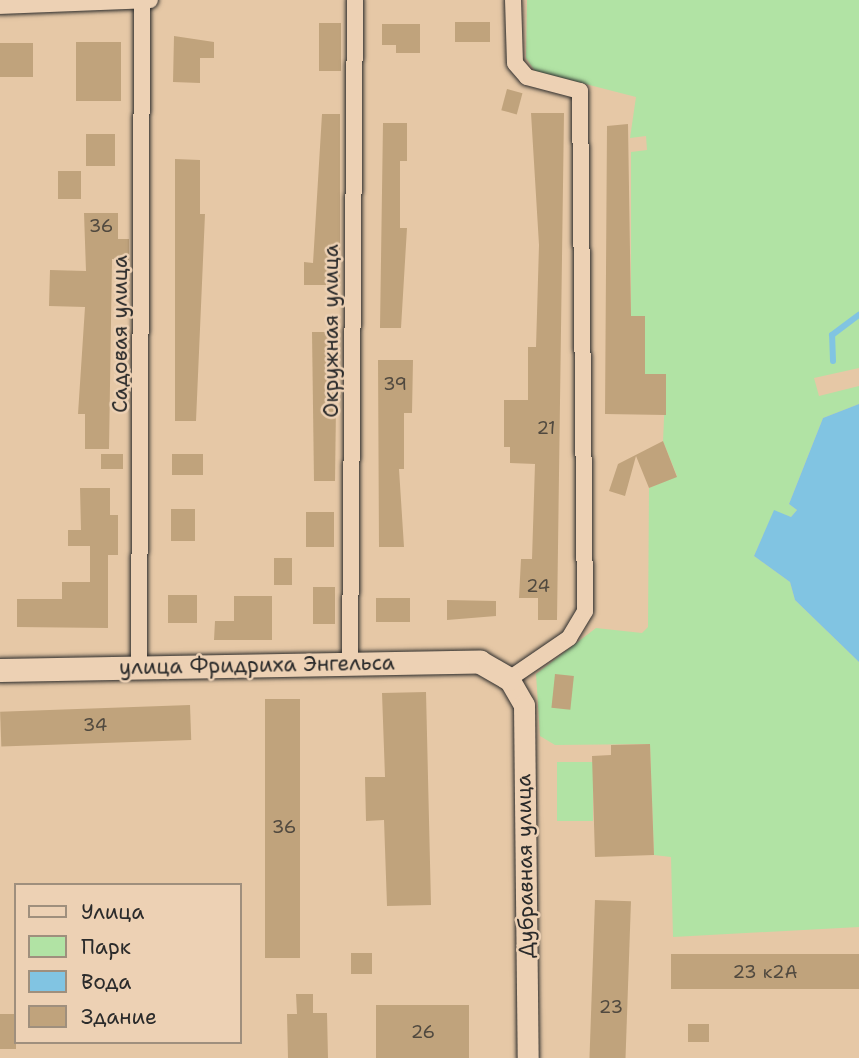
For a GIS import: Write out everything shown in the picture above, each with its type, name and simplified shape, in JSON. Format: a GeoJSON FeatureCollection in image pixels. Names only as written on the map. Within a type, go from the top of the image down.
{"type":"FeatureCollection","features":[{"type":"Feature","properties":{"kind":"main road","name":"улица Фридриха Энгельса"},"geometry":{"type":"LineString","coordinates":[[0,670],[480,662],[509,679]]}},
{"type":"Feature","properties":{"kind":"street","name":"Садовая улица"},"geometry":{"type":"LineString","coordinates":[[139,668],[142,0]]}},
{"type":"Feature","properties":{"kind":"street"},"geometry":{"type":"LineString","coordinates":[[0,6],[153,0]]}},
{"type":"Feature","properties":{"kind":"street","name":"Окружная улица"},"geometry":{"type":"LineString","coordinates":[[349,663],[355,0]]}},
{"type":"Feature","properties":{"kind":"street"},"geometry":{"type":"LineString","coordinates":[[509,679],[569,638],[585,611],[586,597],[580,91],[527,77],[515,63],[513,0]]}},
{"type":"Feature","properties":{"kind":"street","name":"Дубравная улица"},"geometry":{"type":"LineString","coordinates":[[509,679],[524,705],[528,1058]]}},
{"type":"Feature","properties":{"kind":"green space"},"geometry":{"type":"Polygon","coordinates":[[[527,0],[859,0],[859,368],[814,378],[819,396],[859,386],[859,404],[823,418],[789,504],[797,510],[791,517],[774,511],[754,556],[790,582],[795,600],[859,662],[859,927],[673,937],[671,857],[654,855],[650,744],[555,745],[540,736],[536,674],[596,628],[642,633],[648,627],[649,488],[677,476],[663,441],[666,375],[636,374],[645,316],[631,316],[631,152],[647,150],[646,136],[630,138],[636,97],[535,71],[526,58],[527,0]]]}},
{"type":"Feature","properties":{"kind":"green space"},"geometry":{"type":"Polygon","coordinates":[[[557,762],[593,762],[593,821],[557,821],[557,762]]]}},
{"type":"Feature","properties":{"kind":"water"},"geometry":{"type":"Polygon","coordinates":[[[859,404],[859,662],[795,600],[790,582],[754,556],[774,510],[791,517],[797,510],[789,504],[823,418],[859,404]]]}},
{"type":"Feature","properties":{"kind":"building"},"geometry":{"type":"Polygon","coordinates":[[[455,22],[490,22],[490,42],[455,42],[455,22]]]}},
{"type":"Feature","properties":{"kind":"building"},"geometry":{"type":"Polygon","coordinates":[[[319,23],[341,23],[341,71],[319,71],[319,23]]]}},
{"type":"Feature","properties":{"kind":"building"},"geometry":{"type":"Polygon","coordinates":[[[382,24],[420,24],[420,53],[396,53],[396,45],[382,45],[382,24]]]}},
{"type":"Feature","properties":{"kind":"building"},"geometry":{"type":"Polygon","coordinates":[[[174,36],[214,42],[214,58],[200,58],[200,83],[173,82],[174,36]]]}},
{"type":"Feature","properties":{"kind":"building"},"geometry":{"type":"Polygon","coordinates":[[[76,42],[121,42],[121,101],[76,101],[76,42]]]}},
{"type":"Feature","properties":{"kind":"building"},"geometry":{"type":"Polygon","coordinates":[[[0,43],[33,43],[33,77],[0,77],[0,43]]]}},
{"type":"Feature","properties":{"kind":"building"},"geometry":{"type":"Polygon","coordinates":[[[507,89],[522,93],[517,114],[501,110],[507,89]]]}},
{"type":"Feature","properties":{"kind":"building"},"geometry":{"type":"Polygon","coordinates":[[[531,113],[564,113],[557,620],[538,620],[538,598],[519,598],[521,559],[532,559],[535,464],[510,463],[510,447],[504,447],[504,400],[528,400],[528,347],[536,347],[539,245],[531,113]]]}},
{"type":"Feature","properties":{"kind":"building"},"geometry":{"type":"Polygon","coordinates":[[[322,114],[340,114],[340,285],[304,285],[304,262],[313,263],[322,114]]]}},
{"type":"Feature","properties":{"kind":"building"},"geometry":{"type":"Polygon","coordinates":[[[383,123],[407,123],[407,161],[400,161],[400,228],[407,228],[401,328],[380,328],[383,123]]]}},
{"type":"Feature","properties":{"kind":"building"},"geometry":{"type":"Polygon","coordinates":[[[628,124],[631,316],[645,316],[645,374],[666,374],[666,415],[605,414],[607,126],[628,124]]]}},
{"type":"Feature","properties":{"kind":"building"},"geometry":{"type":"Polygon","coordinates":[[[86,134],[115,134],[115,166],[86,166],[86,134]]]}},
{"type":"Feature","properties":{"kind":"building"},"geometry":{"type":"Polygon","coordinates":[[[175,159],[200,160],[200,214],[205,214],[196,421],[175,421],[175,159]]]}},
{"type":"Feature","properties":{"kind":"building"},"geometry":{"type":"Polygon","coordinates":[[[58,171],[81,171],[81,199],[58,199],[58,171]]]}},
{"type":"Feature","properties":{"kind":"building"},"geometry":{"type":"Polygon","coordinates":[[[84,213],[118,213],[118,239],[129,239],[129,260],[112,259],[109,449],[85,449],[85,414],[78,414],[85,307],[49,306],[50,270],[86,271],[84,213]]]}},
{"type":"Feature","properties":{"kind":"building"},"geometry":{"type":"Polygon","coordinates":[[[312,332],[337,332],[335,481],[314,481],[312,332]]]}},
{"type":"Feature","properties":{"kind":"building"},"geometry":{"type":"Polygon","coordinates":[[[378,360],[413,360],[412,413],[404,413],[404,469],[399,469],[404,547],[379,547],[378,360]]]}},
{"type":"Feature","properties":{"kind":"building"},"geometry":{"type":"Polygon","coordinates":[[[663,441],[677,477],[649,488],[636,456],[625,496],[609,491],[618,464],[663,441]]]}},
{"type":"Feature","properties":{"kind":"building"},"geometry":{"type":"Polygon","coordinates":[[[101,454],[123,454],[123,469],[101,469],[101,454]]]}},
{"type":"Feature","properties":{"kind":"building"},"geometry":{"type":"Polygon","coordinates":[[[172,454],[203,454],[203,475],[172,475],[172,454]]]}},
{"type":"Feature","properties":{"kind":"building"},"geometry":{"type":"Polygon","coordinates":[[[80,488],[110,488],[110,515],[118,515],[118,555],[108,555],[108,628],[17,627],[17,599],[62,599],[62,582],[90,582],[90,546],[68,546],[68,530],[81,530],[80,488]]]}},
{"type":"Feature","properties":{"kind":"building"},"geometry":{"type":"Polygon","coordinates":[[[171,509],[195,509],[195,541],[171,541],[171,509]]]}},
{"type":"Feature","properties":{"kind":"building"},"geometry":{"type":"Polygon","coordinates":[[[306,512],[334,512],[334,547],[306,547],[306,512]]]}},
{"type":"Feature","properties":{"kind":"building"},"geometry":{"type":"Polygon","coordinates":[[[274,558],[292,558],[292,585],[274,585],[274,558]]]}},
{"type":"Feature","properties":{"kind":"building"},"geometry":{"type":"Polygon","coordinates":[[[313,587],[335,587],[335,624],[313,624],[313,587]]]}},
{"type":"Feature","properties":{"kind":"building"},"geometry":{"type":"Polygon","coordinates":[[[168,595],[197,595],[197,623],[168,623],[168,595]]]}},
{"type":"Feature","properties":{"kind":"building"},"geometry":{"type":"Polygon","coordinates":[[[234,596],[272,596],[272,640],[214,640],[215,621],[234,621],[234,596]]]}},
{"type":"Feature","properties":{"kind":"building"},"geometry":{"type":"Polygon","coordinates":[[[376,598],[410,598],[410,622],[376,622],[376,598]]]}},
{"type":"Feature","properties":{"kind":"building"},"geometry":{"type":"Polygon","coordinates":[[[447,600],[496,601],[496,616],[447,620],[447,600]]]}},
{"type":"Feature","properties":{"kind":"building"},"geometry":{"type":"Polygon","coordinates":[[[555,674],[574,676],[570,710],[551,708],[555,674]]]}},
{"type":"Feature","properties":{"kind":"building"},"geometry":{"type":"Polygon","coordinates":[[[426,692],[431,905],[387,906],[384,820],[366,821],[365,777],[385,777],[382,693],[426,692]]]}},
{"type":"Feature","properties":{"kind":"building"},"geometry":{"type":"Polygon","coordinates":[[[265,699],[300,699],[300,958],[265,958],[265,699]]]}},
{"type":"Feature","properties":{"kind":"building"},"geometry":{"type":"Polygon","coordinates":[[[190,705],[191,740],[1,747],[0,712],[190,705]]]}},
{"type":"Feature","properties":{"kind":"building"},"geometry":{"type":"Polygon","coordinates":[[[650,744],[654,855],[595,857],[592,756],[611,755],[611,745],[650,744]]]}},
{"type":"Feature","properties":{"kind":"building"},"geometry":{"type":"Polygon","coordinates":[[[595,900],[631,901],[626,1058],[589,1058],[595,900]]]}},
{"type":"Feature","properties":{"kind":"building"},"geometry":{"type":"Polygon","coordinates":[[[351,953],[372,953],[372,974],[351,974],[351,953]]]}},
{"type":"Feature","properties":{"kind":"building"},"geometry":{"type":"Polygon","coordinates":[[[671,954],[859,954],[859,989],[671,989],[671,954]]]}},
{"type":"Feature","properties":{"kind":"building"},"geometry":{"type":"Polygon","coordinates":[[[296,994],[313,994],[313,1013],[327,1013],[328,1058],[288,1058],[287,1014],[297,1014],[296,994]]]}},
{"type":"Feature","properties":{"kind":"building"},"geometry":{"type":"Polygon","coordinates":[[[376,1005],[469,1005],[469,1058],[376,1058],[376,1005]]]}},
{"type":"Feature","properties":{"kind":"building"},"geometry":{"type":"Polygon","coordinates":[[[0,1014],[14,1014],[16,1049],[0,1049],[0,1014]]]}},
{"type":"Feature","properties":{"kind":"building"},"geometry":{"type":"Polygon","coordinates":[[[688,1024],[709,1024],[709,1042],[688,1042],[688,1024]]]}},
{"type":"Feature","properties":{"kind":"waterway"},"geometry":{"type":"LineString","coordinates":[[833,361],[832,335],[859,315]]}}]}
